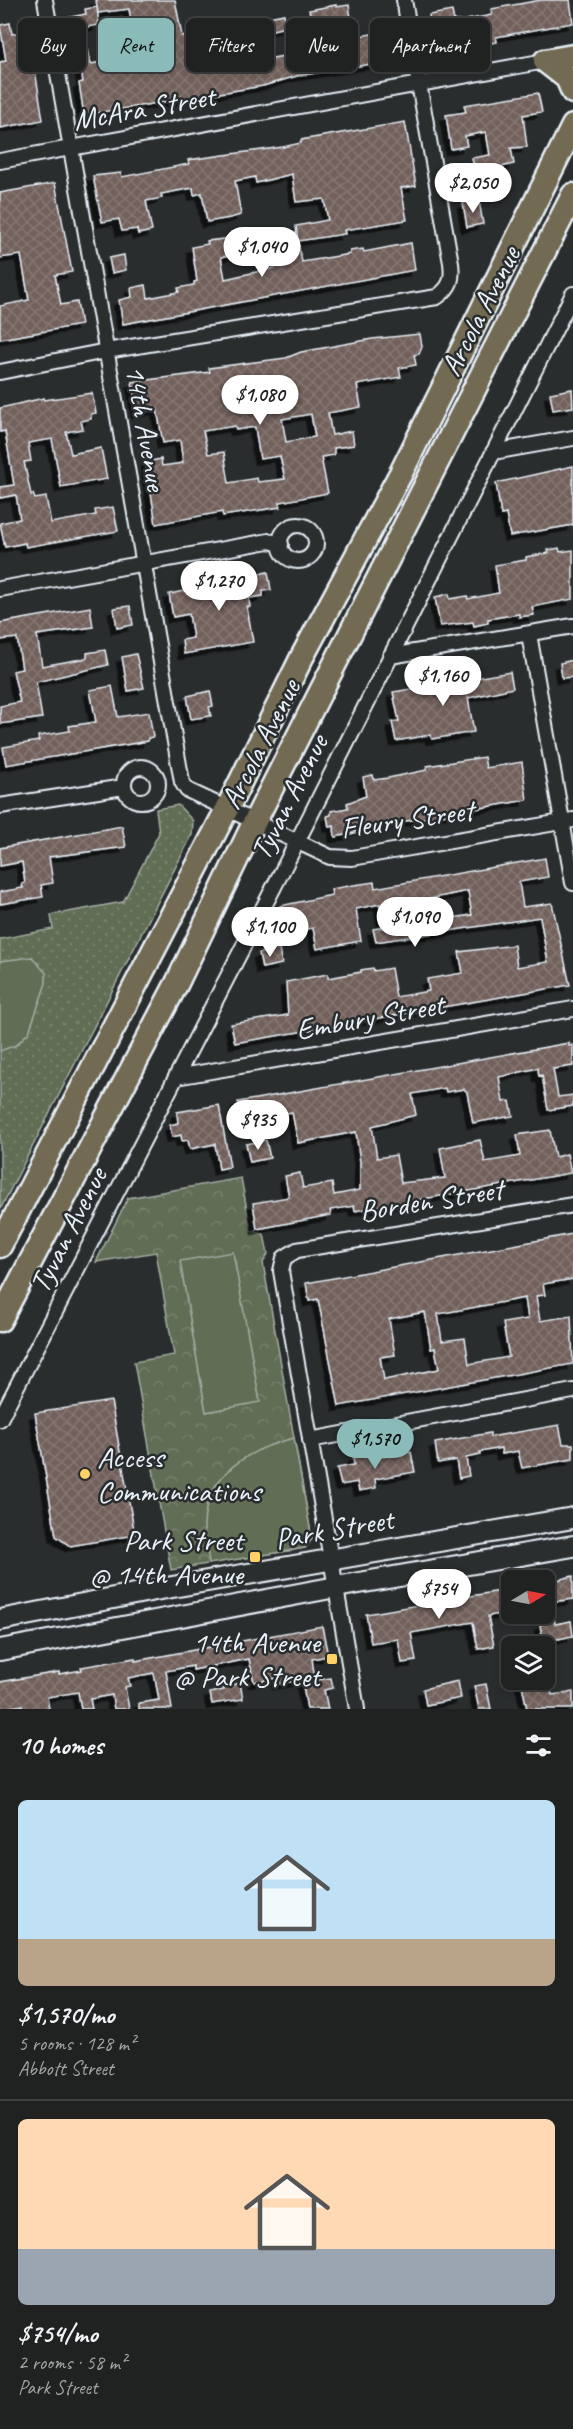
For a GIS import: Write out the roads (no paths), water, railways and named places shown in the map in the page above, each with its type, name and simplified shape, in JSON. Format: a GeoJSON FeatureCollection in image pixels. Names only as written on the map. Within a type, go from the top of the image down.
{"type":"FeatureCollection","features":[{"type":"Feature","properties":{"kind":"main road"},"geometry":{"type":"LineString","coordinates":[[545,61],[573,56]]}},
{"type":"Feature","properties":{"kind":"main road"},"geometry":{"type":"LineString","coordinates":[[545,61],[567,78],[573,92]]}},
{"type":"Feature","properties":{"kind":"main road","name":"Arcola Avenue"},"geometry":{"type":"LineString","coordinates":[[0,1246],[227,809],[302,657],[401,473],[573,126]]}},
{"type":"Feature","properties":{"kind":"main road","name":"Arcola Avenue"},"geometry":{"type":"LineString","coordinates":[[0,1320],[171,993],[254,823],[573,195]]}},
{"type":"Feature","properties":{"kind":"main road","name":"Park Street"},"geometry":{"type":"LineString","coordinates":[[0,1620],[155,1590],[573,1518]]}},
{"type":"Feature","properties":{"kind":"main road","name":"Park Street"},"geometry":{"type":"LineString","coordinates":[[0,1650],[336,1587],[573,1546]]}},
{"type":"Feature","properties":{"kind":"street","name":"14th Avenue"},"geometry":{"type":"LineString","coordinates":[[45,0],[182,782],[187,790],[254,823]]}},
{"type":"Feature","properties":{"kind":"street"},"geometry":{"type":"LineString","coordinates":[[0,372],[106,351],[437,297],[447,290],[453,278],[404,0]]}},
{"type":"Feature","properties":{"kind":"street","name":"McAra Street"},"geometry":{"type":"LineString","coordinates":[[0,161],[545,61]]}},
{"type":"Feature","properties":{"kind":"street","name":"Tyvan Avenue"},"geometry":{"type":"LineString","coordinates":[[0,1419],[296,844],[573,294]]}},
{"type":"Feature","properties":{"kind":"street"},"geometry":{"type":"LineString","coordinates":[[493,453],[573,438]]}},
{"type":"Feature","properties":{"kind":"street"},"geometry":{"type":"LineString","coordinates":[[0,589],[269,542],[281,544]]}},
{"type":"Feature","properties":{"kind":"street"},"geometry":{"type":"LineString","coordinates":[[390,656],[573,626]]}},
{"type":"Feature","properties":{"kind":"street"},"geometry":{"type":"LineString","coordinates":[[529,634],[568,821],[573,884]]}},
{"type":"Feature","properties":{"kind":"street"},"geometry":{"type":"LineString","coordinates":[[0,806],[124,787]]}},
{"type":"Feature","properties":{"kind":"street","name":"Fleury Street"},"geometry":{"type":"LineString","coordinates":[[254,823],[296,844],[330,857],[352,858],[568,821]]}},
{"type":"Feature","properties":{"kind":"street","name":"Embury Street"},"geometry":{"type":"LineString","coordinates":[[176,1077],[573,1009]]}},
{"type":"Feature","properties":{"kind":"street","name":"Borden Street"},"geometry":{"type":"LineString","coordinates":[[310,1440],[281,1271],[285,1258],[297,1250],[573,1205]]}},
{"type":"Feature","properties":{"kind":"street"},"geometry":{"type":"LineString","coordinates":[[357,1709],[310,1440],[573,1391]]}},
{"type":"Feature","properties":{"kind":"place","name":"Access Communications"},"geometry":{"type":"Point","coordinates":[85,1474]}},
{"type":"Feature","properties":{"kind":"place","name":"Park Street @ 14th Avenue"},"geometry":{"type":"Point","coordinates":[255,1557]}},
{"type":"Feature","properties":{"kind":"place","name":"14th Avenue @ Park Street"},"geometry":{"type":"Point","coordinates":[332,1659]}}]}
